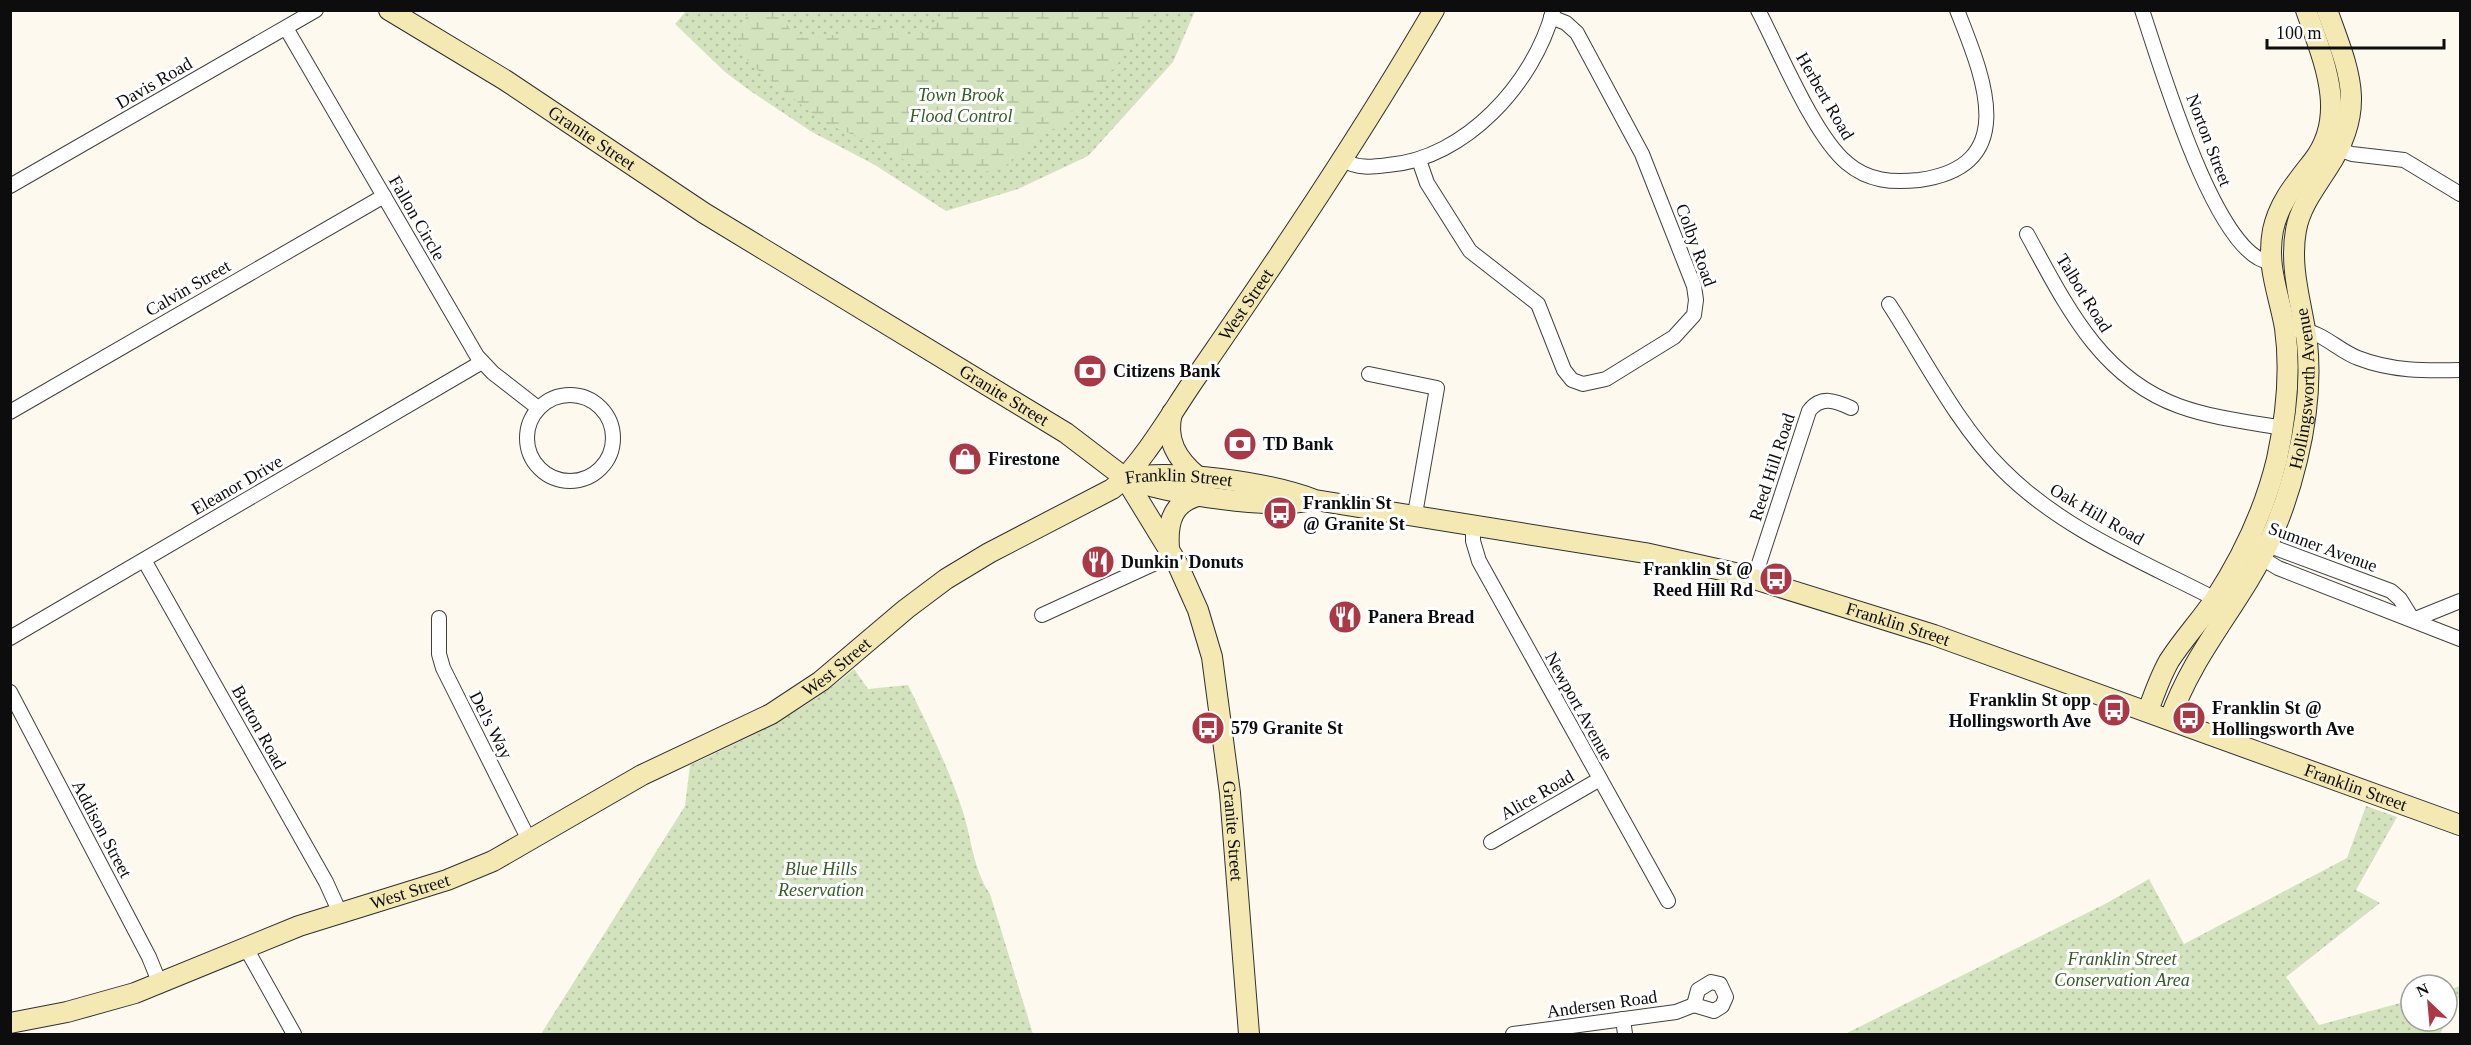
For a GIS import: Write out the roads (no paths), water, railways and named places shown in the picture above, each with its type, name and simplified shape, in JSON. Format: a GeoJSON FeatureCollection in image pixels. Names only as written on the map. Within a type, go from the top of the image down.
{"type":"FeatureCollection","features":[{"type":"Feature","properties":{"kind":"main road","name":"Granite Street"},"geometry":{"type":"LineString","coordinates":[[389,10],[505,80],[704,213],[1060,429],[1125,478],[1171,551],[1202,621],[1218,688],[1230,793],[1249,1035]]}},
{"type":"Feature","properties":{"kind":"main road","name":"West Street"},"geometry":{"type":"LineString","coordinates":[[10,1023],[95,1005],[160,984],[246,948],[340,913],[454,878],[530,842],[642,775],[771,714],[826,677],[906,609],[952,575],[1101,497],[1125,478],[1173,411],[1343,160],[1434,10]]}},
{"type":"Feature","properties":{"kind":"main road","name":"Hollingsworth Avenue"},"geometry":{"type":"LineString","coordinates":[[2148,711],[2168,662],[2223,603],[2265,551],[2290,489],[2290,419],[2285,330],[2271,262],[2276,221],[2288,192],[2332,147],[2350,124],[2352,96],[2347,66],[2329,14]]}},
{"type":"Feature","properties":{"kind":"main road"},"geometry":{"type":"LineString","coordinates":[[2308,18],[2329,14]]}},
{"type":"Feature","properties":{"kind":"main road","name":"Hollingsworth Avenue"},"geometry":{"type":"LineString","coordinates":[[2170,719],[2190,670],[2223,603],[2269,485],[2308,370],[2305,330],[2294,259],[2297,225],[2332,147],[2331,90],[2308,18]]}},
{"type":"Feature","properties":{"kind":"main road"},"geometry":{"type":"LineString","coordinates":[[2276,221],[2297,225]]}},
{"type":"Feature","properties":{"kind":"main road"},"geometry":{"type":"LineString","coordinates":[[1171,551],[1168,530],[1173,512],[1200,485],[1178,458],[1174,449],[1170,428],[1173,411]]}},
{"type":"Feature","properties":{"kind":"main road","name":"Franklin Street"},"geometry":{"type":"LineString","coordinates":[[1125,478],[1161,488],[1200,485],[1281,505],[1315,500],[1473,523],[1645,553],[1754,579],[1904,625],[2460,825]]}},
{"type":"Feature","properties":{"kind":"street","name":"Davis Road"},"geometry":{"type":"LineString","coordinates":[[11,185],[316,10]]}},
{"type":"Feature","properties":{"kind":"street","name":"Herbert Road"},"geometry":{"type":"LineString","coordinates":[[1758,10],[1817,124],[1834,150],[1847,163],[1869,177],[1900,181],[1932,178],[1952,172],[1968,161],[1982,140],[1986,121],[1986,91],[1957,10]]}},
{"type":"Feature","properties":{"kind":"street","name":"Norton Street"},"geometry":{"type":"LineString","coordinates":[[2142,10],[2210,195],[2242,247],[2259,260],[2271,262]]}},
{"type":"Feature","properties":{"kind":"street"},"geometry":{"type":"LineString","coordinates":[[1343,160],[1367,167],[1419,160],[1450,147],[1478,126],[1526,70],[1552,14]]}},
{"type":"Feature","properties":{"kind":"street","name":"Colby Road"},"geometry":{"type":"LineString","coordinates":[[1419,160],[1427,183],[1470,251],[1538,304],[1564,370],[1572,380],[1590,383],[1615,375],[1674,338],[1686,327],[1696,308],[1694,286],[1647,166],[1577,33],[1552,14]]}},
{"type":"Feature","properties":{"kind":"street","name":"Fallon Circle"},"geometry":{"type":"LineString","coordinates":[[286,28],[482,362],[538,408]]}},
{"type":"Feature","properties":{"kind":"street"},"geometry":{"type":"LineString","coordinates":[[2332,147],[2404,160],[2460,194]]}},
{"type":"Feature","properties":{"kind":"street","name":"Calvin Street"},"geometry":{"type":"LineString","coordinates":[[10,412],[384,196]]}},
{"type":"Feature","properties":{"kind":"street","name":"Talbot Road"},"geometry":{"type":"LineString","coordinates":[[2027,234],[2082,330],[2134,381],[2161,398],[2187,408],[2290,419]]}},
{"type":"Feature","properties":{"kind":"street","name":"Oak Hill Road"},"geometry":{"type":"LineString","coordinates":[[1889,304],[1978,441],[2019,485],[2071,524],[2223,603]]}},
{"type":"Feature","properties":{"kind":"street"},"geometry":{"type":"LineString","coordinates":[[2285,330],[2305,330],[2316,333],[2350,354],[2379,364],[2411,370],[2460,370]]}},
{"type":"Feature","properties":{"kind":"street","name":"Eleanor Drive"},"geometry":{"type":"LineString","coordinates":[[10,638],[482,362]]}},
{"type":"Feature","properties":{"kind":"street"},"geometry":{"type":"LineString","coordinates":[[1369,374],[1437,388],[1415,514]]}},
{"type":"Feature","properties":{"kind":"street"},"geometry":{"type":"LineString","coordinates":[[570,394],[588,398],[602,408],[611,424],[613,442],[608,459],[601,468],[585,478],[567,481],[550,476],[540,469],[530,454],[526,436],[531,418],[538,408],[552,398],[570,394]]}},
{"type":"Feature","properties":{"kind":"street","name":"Reed Hill Road"},"geometry":{"type":"LineString","coordinates":[[1754,579],[1809,411],[1816,404],[1827,400],[1851,408]]}},
{"type":"Feature","properties":{"kind":"street","name":"Newport Avenue"},"geometry":{"type":"LineString","coordinates":[[1473,523],[1473,541],[1479,561],[1668,902]]}},
{"type":"Feature","properties":{"kind":"street","name":"Sumner Avenue"},"geometry":{"type":"LineString","coordinates":[[2247,542],[2413,620],[2460,639]]}},
{"type":"Feature","properties":{"kind":"street"},"geometry":{"type":"LineString","coordinates":[[1042,615],[1171,551]]}},
{"type":"Feature","properties":{"kind":"street","name":"Sumner Avenue"},"geometry":{"type":"LineString","coordinates":[[2265,551],[2391,591],[2400,599],[2413,620]]}},
{"type":"Feature","properties":{"kind":"street","name":"Burton Road"},"geometry":{"type":"LineString","coordinates":[[144,560],[326,882],[340,913]]}},
{"type":"Feature","properties":{"kind":"street"},"geometry":{"type":"LineString","coordinates":[[2413,620],[2460,601]]}},
{"type":"Feature","properties":{"kind":"street","name":"Del's Way"},"geometry":{"type":"LineString","coordinates":[[439,618],[439,654],[443,668],[530,842]]}},
{"type":"Feature","properties":{"kind":"street","name":"Addison Street"},"geometry":{"type":"LineString","coordinates":[[10,693],[149,957],[160,984]]}},
{"type":"Feature","properties":{"kind":"street","name":"Alice Road"},"geometry":{"type":"LineString","coordinates":[[1491,842],[1600,779]]}},
{"type":"Feature","properties":{"kind":"street"},"geometry":{"type":"LineString","coordinates":[[246,948],[294,1035]]}},
{"type":"Feature","properties":{"kind":"street","name":"Andersen Road"},"geometry":{"type":"LineString","coordinates":[[1513,1035],[1677,1012],[1694,1005]]}},
{"type":"Feature","properties":{"kind":"street"},"geometry":{"type":"LineString","coordinates":[[1623,1019],[1625,1035]]}},
{"type":"Feature","properties":{"kind":"place","name":"Citizens Bank"},"geometry":{"type":"Point","coordinates":[1090,371]}},
{"type":"Feature","properties":{"kind":"place","name":"TD Bank"},"geometry":{"type":"Point","coordinates":[1240,444]}},
{"type":"Feature","properties":{"kind":"place","name":"Firestone"},"geometry":{"type":"Point","coordinates":[965,459]}},
{"type":"Feature","properties":{"kind":"place","name":"Franklin St @ Granite St"},"geometry":{"type":"Point","coordinates":[1280,513]}},
{"type":"Feature","properties":{"kind":"place","name":"Dunkin' Donuts"},"geometry":{"type":"Point","coordinates":[1098,562]}},
{"type":"Feature","properties":{"kind":"place","name":"Franklin St @ Reed Hill Rd"},"geometry":{"type":"Point","coordinates":[1776,579]}},
{"type":"Feature","properties":{"kind":"place","name":"Panera Bread"},"geometry":{"type":"Point","coordinates":[1345,617]}},
{"type":"Feature","properties":{"kind":"place","name":"Franklin St opp Hollingsworth Ave"},"geometry":{"type":"Point","coordinates":[2114,710]}},
{"type":"Feature","properties":{"kind":"place","name":"Franklin St @ Hollingsworth Ave"},"geometry":{"type":"Point","coordinates":[2189,718]}},
{"type":"Feature","properties":{"kind":"place","name":"579 Granite St"},"geometry":{"type":"Point","coordinates":[1208,728]}},
{"type":"Feature","properties":{"kind":"park label","name":"Town Brook Flood Control"},"geometry":{"type":"Point","coordinates":[961,106]}},
{"type":"Feature","properties":{"kind":"park label","name":"Blue Hills Reservation"},"geometry":{"type":"Point","coordinates":[821,879]}},
{"type":"Feature","properties":{"kind":"park label","name":"Franklin Street Conservation Area"},"geometry":{"type":"Point","coordinates":[2122,969]}}]}
